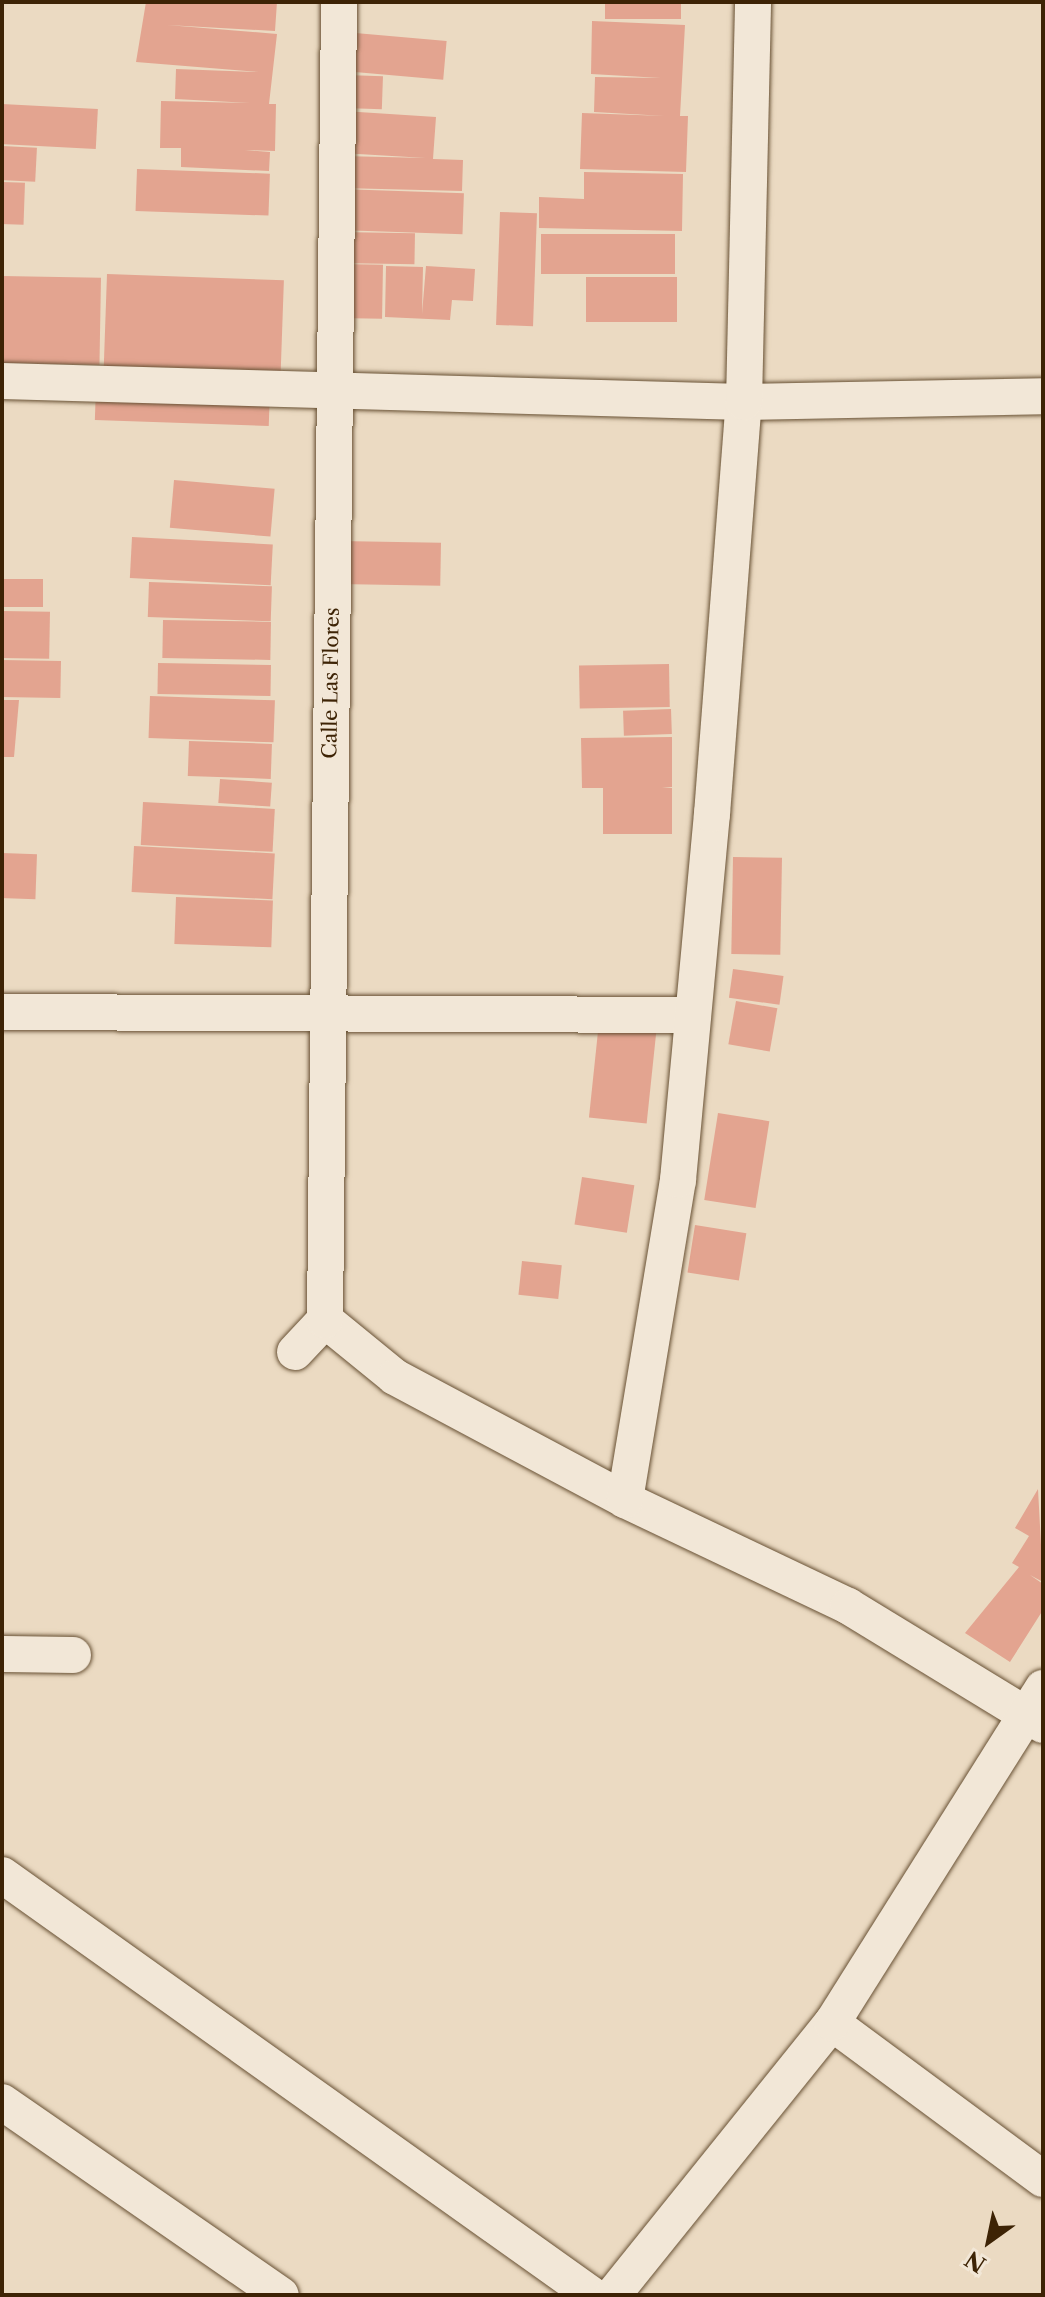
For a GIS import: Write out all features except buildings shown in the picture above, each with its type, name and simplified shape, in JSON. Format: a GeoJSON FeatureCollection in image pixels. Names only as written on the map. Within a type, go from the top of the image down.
{"type":"FeatureCollection","features":[{"type":"Feature","properties":{"kind":"street","name":"Calle Las Flores"},"geometry":{"type":"LineString","coordinates":[[325,1320],[339,2]]}},
{"type":"Feature","properties":{"kind":"street"},"geometry":{"type":"LineString","coordinates":[[625,1500],[678,1180],[693,1015],[744,402],[753,2]]}},
{"type":"Feature","properties":{"kind":"street"},"geometry":{"type":"LineString","coordinates":[[2,381],[744,402],[1043,396]]}},
{"type":"Feature","properties":{"kind":"street"},"geometry":{"type":"LineString","coordinates":[[2,1012],[693,1015]]}},
{"type":"Feature","properties":{"kind":"street"},"geometry":{"type":"LineString","coordinates":[[295,1352],[325,1320],[395,1377],[625,1500],[848,1606],[1039,1710],[832,2023],[613,2295]]}},
{"type":"Feature","properties":{"kind":"street"},"geometry":{"type":"LineString","coordinates":[[2,1654],[73,1655]]}},
{"type":"Feature","properties":{"kind":"street"},"geometry":{"type":"LineString","coordinates":[[2,1875],[592,2295]]}},
{"type":"Feature","properties":{"kind":"street"},"geometry":{"type":"LineString","coordinates":[[832,2023],[1043,2179]]}},
{"type":"Feature","properties":{"kind":"street"},"geometry":{"type":"LineString","coordinates":[[2,2102],[281,2295]]}}]}
